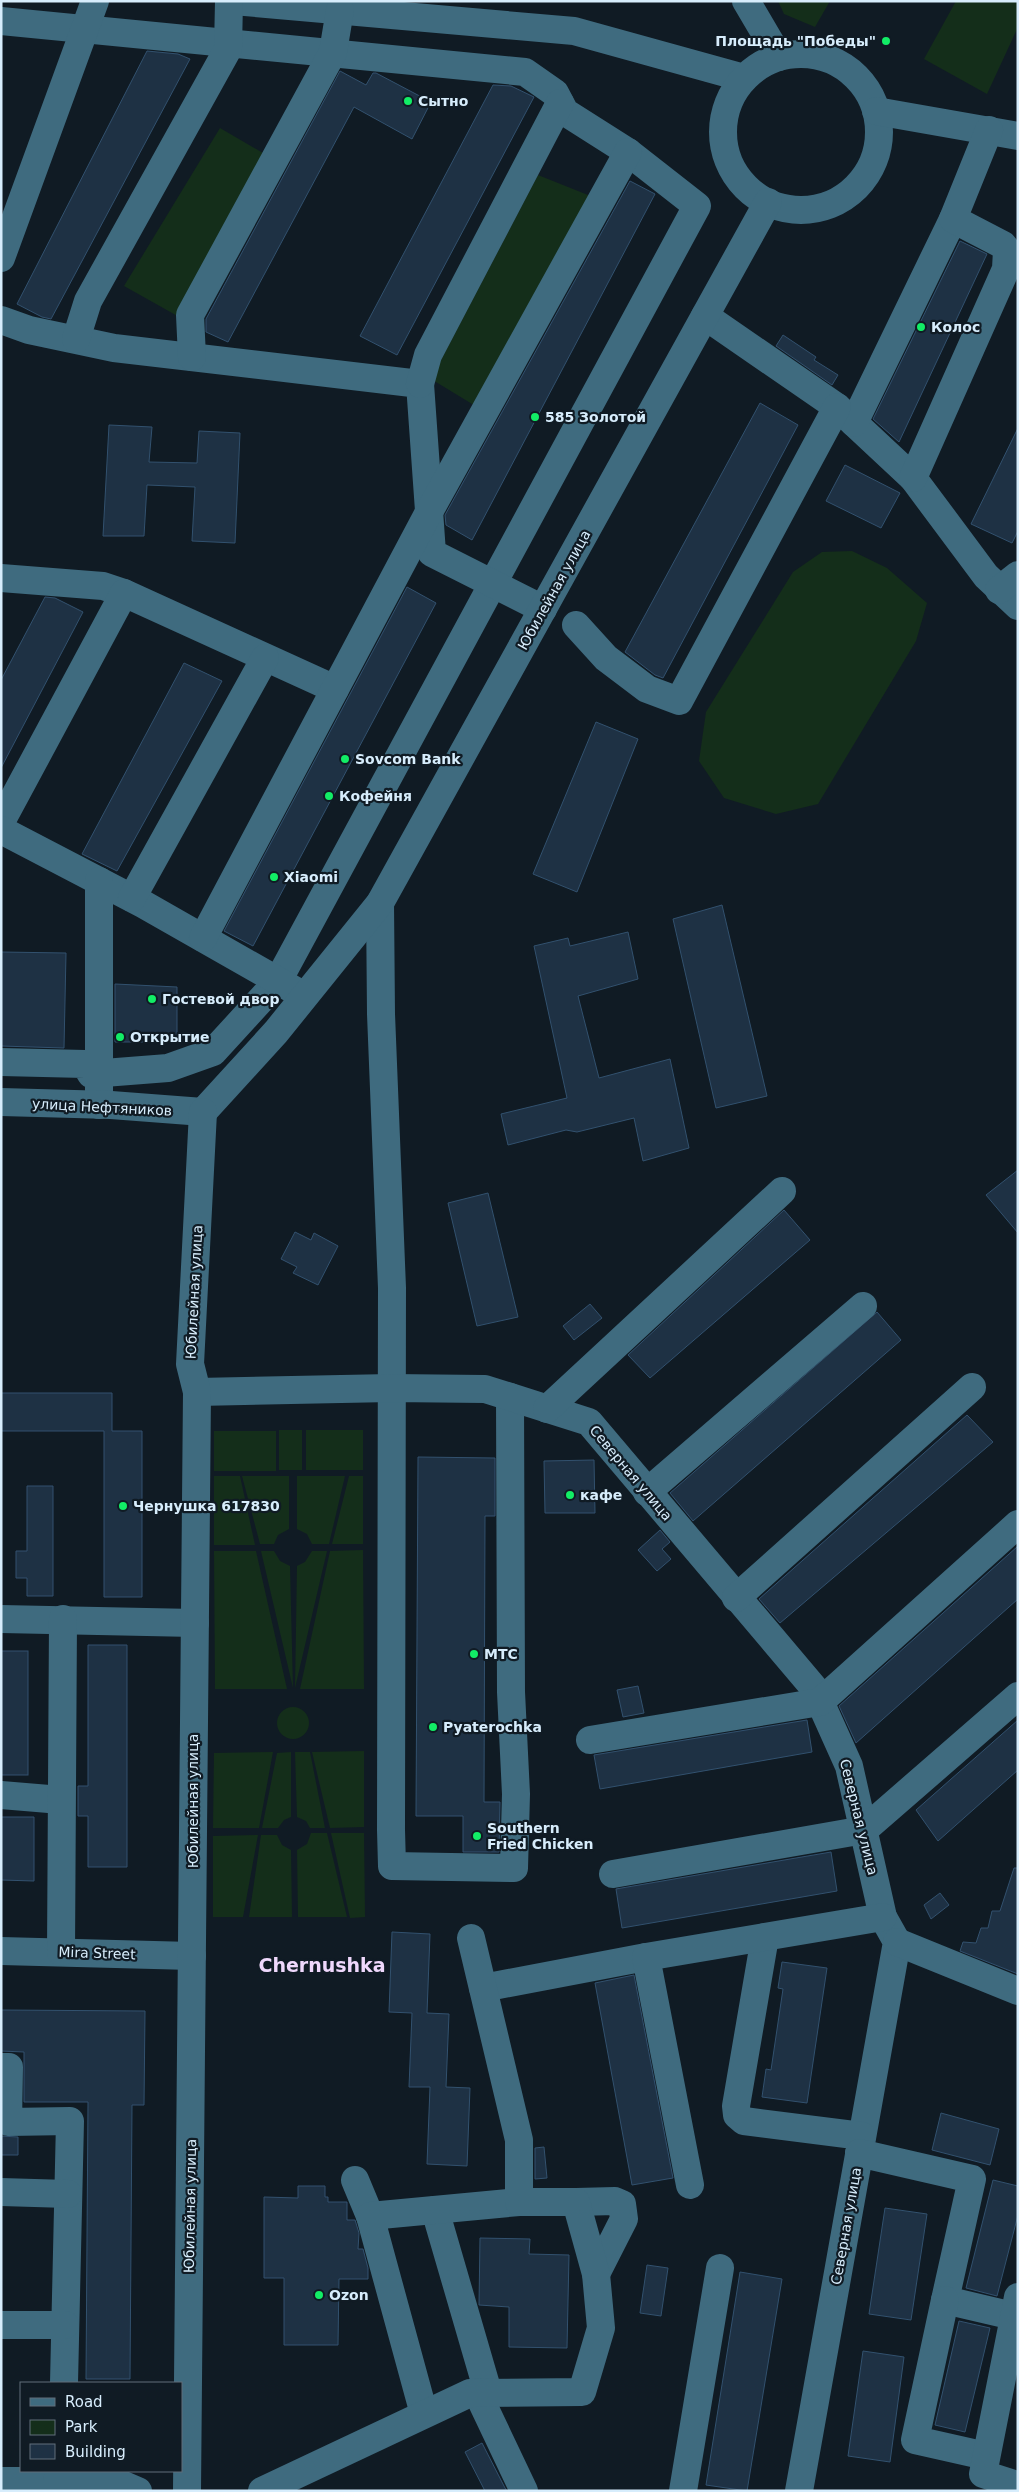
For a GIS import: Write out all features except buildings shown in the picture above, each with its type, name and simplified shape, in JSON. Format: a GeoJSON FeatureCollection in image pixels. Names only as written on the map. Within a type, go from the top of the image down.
{"type":"FeatureCollection","features":[{"type":"Feature","properties":{"kind":"street"},"geometry":{"type":"LineString","coordinates":[[1,258],[95,1]]}},
{"type":"Feature","properties":{"kind":"street"},"geometry":{"type":"LineString","coordinates":[[76,339],[88,301],[224,58],[228,49],[229,1]]}},
{"type":"Feature","properties":{"kind":"street"},"geometry":{"type":"LineString","coordinates":[[233,1],[574,31],[744,78]]}},
{"type":"Feature","properties":{"kind":"street"},"geometry":{"type":"LineString","coordinates":[[746,1],[779,57]]}},
{"type":"Feature","properties":{"kind":"street"},"geometry":{"type":"LineString","coordinates":[[192,356],[190,315],[333,52],[340,10]]}},
{"type":"Feature","properties":{"kind":"street"},"geometry":{"type":"LineString","coordinates":[[1,21],[525,72],[554,93],[565,112],[628,152],[697,206],[278,981],[213,1052],[168,1068],[91,1074],[85,1064],[1,1062]]}},
{"type":"Feature","properties":{"kind":"street"},"geometry":{"type":"LineString","coordinates":[[800,54],[820,56],[839,64],[855,76],[868,92],[876,111],[879,133],[876,155],[866,175],[851,191],[833,203],[811,209],[789,209],[768,202],[748,189],[732,170],[724,146],[723,122],[730,99],[744,78],[760,65],[779,57],[800,54]]}},
{"type":"Feature","properties":{"kind":"street"},"geometry":{"type":"LineString","coordinates":[[543,609],[432,553],[420,384],[428,355],[560,103]]}},
{"type":"Feature","properties":{"kind":"street"},"geometry":{"type":"LineString","coordinates":[[876,111],[1018,136]]}},
{"type":"Feature","properties":{"kind":"street"},"geometry":{"type":"LineString","coordinates":[[576,625],[606,658],[647,689],[679,701],[846,415],[953,219],[989,130]]}},
{"type":"Feature","properties":{"kind":"street"},"geometry":{"type":"LineString","coordinates":[[202,938],[429,512],[628,152]]}},
{"type":"Feature","properties":{"kind":"street","name":"Юбилейная улица"},"geometry":{"type":"LineString","coordinates":[[187,2491],[197,1392],[190,1364],[204,1112],[328,969],[380,903],[768,202]]}},
{"type":"Feature","properties":{"kind":"street"},"geometry":{"type":"LineString","coordinates":[[913,478],[1006,269],[1007,250],[1003,245],[953,219]]}},
{"type":"Feature","properties":{"kind":"street"},"geometry":{"type":"LineString","coordinates":[[705,316],[846,415],[913,478],[986,576],[1011,590]]}},
{"type":"Feature","properties":{"kind":"street"},"geometry":{"type":"LineString","coordinates":[[1,320],[29,330],[114,348],[420,384]]}},
{"type":"Feature","properties":{"kind":"street"},"geometry":{"type":"LineString","coordinates":[[1,578],[102,586],[124,593],[335,689]]}},
{"type":"Feature","properties":{"kind":"street"},"geometry":{"type":"LineString","coordinates":[[1,822],[124,593]]}},
{"type":"Feature","properties":{"kind":"street"},"geometry":{"type":"LineString","coordinates":[[132,898],[265,658]]}},
{"type":"Feature","properties":{"kind":"street"},"geometry":{"type":"LineString","coordinates":[[1,830],[132,898],[305,996]]}},
{"type":"Feature","properties":{"kind":"street"},"geometry":{"type":"LineString","coordinates":[[99,881],[99,1104]]}},
{"type":"Feature","properties":{"kind":"street"},"geometry":{"type":"LineString","coordinates":[[380,903],[381,1014],[392,1288],[392,1866],[514,1868],[516,1794],[511,1692],[510,1397]]}},
{"type":"Feature","properties":{"kind":"street","name":"улица Нефтяников"},"geometry":{"type":"LineString","coordinates":[[1,1102],[99,1104],[204,1112]]}},
{"type":"Feature","properties":{"kind":"street"},"geometry":{"type":"LineString","coordinates":[[547,1409],[782,1191]]}},
{"type":"Feature","properties":{"kind":"street"},"geometry":{"type":"LineString","coordinates":[[647,1492],[862,1306]]}},
{"type":"Feature","properties":{"kind":"street"},"geometry":{"type":"LineString","coordinates":[[736,1598],[972,1387]]}},
{"type":"Feature","properties":{"kind":"street","name":"Северная улица"},"geometry":{"type":"LineString","coordinates":[[197,1392],[485,1388],[589,1422],[814,1688],[849,1766],[883,1917],[897,1942],[799,2491]]}},
{"type":"Feature","properties":{"kind":"street"},"geometry":{"type":"LineString","coordinates":[[590,1740],[820,1702],[1018,1524]]}},
{"type":"Feature","properties":{"kind":"street"},"geometry":{"type":"LineString","coordinates":[[1,1619],[194,1623]]}},
{"type":"Feature","properties":{"kind":"street"},"geometry":{"type":"LineString","coordinates":[[60,1952],[62,1619]]}},
{"type":"Feature","properties":{"kind":"street"},"geometry":{"type":"LineString","coordinates":[[613,1874],[864,1830],[1018,1696]]}},
{"type":"Feature","properties":{"kind":"street"},"geometry":{"type":"LineString","coordinates":[[1,1795],[61,1800]]}},
{"type":"Feature","properties":{"kind":"street"},"geometry":{"type":"LineString","coordinates":[[483,1988],[646,1957],[883,1917]]}},
{"type":"Feature","properties":{"kind":"street"},"geometry":{"type":"LineString","coordinates":[[765,1937],[736,2106],[737,2115],[744,2121],[861,2144],[972,2179],[914,2440],[986,2456]]}},
{"type":"Feature","properties":{"kind":"street"},"geometry":{"type":"LineString","coordinates":[[471,1938],[518,2140],[518,2202]]}},
{"type":"Feature","properties":{"kind":"street"},"geometry":{"type":"LineString","coordinates":[[897,1942],[1018,1991]]}},
{"type":"Feature","properties":{"kind":"street","name":"Mira Street"},"geometry":{"type":"LineString","coordinates":[[1,1950],[192,1956]]}},
{"type":"Feature","properties":{"kind":"street"},"geometry":{"type":"LineString","coordinates":[[646,1957],[690,2185]]}},
{"type":"Feature","properties":{"kind":"street"},"geometry":{"type":"LineString","coordinates":[[1,2067],[9,2067],[8,2122],[70,2121],[64,2382]]}},
{"type":"Feature","properties":{"kind":"street"},"geometry":{"type":"LineString","coordinates":[[355,2180],[370,2216],[424,2414]]}},
{"type":"Feature","properties":{"kind":"street"},"geometry":{"type":"LineString","coordinates":[[1,2192],[68,2194]]}},
{"type":"Feature","properties":{"kind":"street"},"geometry":{"type":"LineString","coordinates":[[370,2216],[518,2202],[615,2201],[622,2204],[624,2219],[596,2274]]}},
{"type":"Feature","properties":{"kind":"street"},"geometry":{"type":"LineString","coordinates":[[262,2491],[470,2393],[582,2392],[601,2328],[596,2274],[576,2202]]}},
{"type":"Feature","properties":{"kind":"street"},"geometry":{"type":"LineString","coordinates":[[435,2210],[482,2392],[524,2491]]}},
{"type":"Feature","properties":{"kind":"street"},"geometry":{"type":"LineString","coordinates":[[683,2491],[720,2268]]}},
{"type":"Feature","properties":{"kind":"street"},"geometry":{"type":"LineString","coordinates":[[945,2300],[1016,2310],[983,2474],[1012,2483],[1014,2491]]}},
{"type":"Feature","properties":{"kind":"street"},"geometry":{"type":"LineString","coordinates":[[1,2325],[65,2325]]}},
{"type":"Feature","properties":{"kind":"street"},"geometry":{"type":"LineString","coordinates":[[1,2480],[117,2482],[138,2491]]}},
{"type":"Feature","properties":{"kind":"green space"},"geometry":{"type":"Polygon","coordinates":[[[778,1],[830,1],[815,27],[784,14],[778,1]]]}},
{"type":"Feature","properties":{"kind":"green space"},"geometry":{"type":"Polygon","coordinates":[[[956,1],[1018,1],[1018,27],[987,94],[924,59],[956,1]]]}},
{"type":"Feature","properties":{"kind":"green space"},"geometry":{"type":"Polygon","coordinates":[[[220,128],[270,157],[181,318],[124,286],[220,128]]]}},
{"type":"Feature","properties":{"kind":"green space"},"geometry":{"type":"Polygon","coordinates":[[[538,175],[593,197],[482,410],[431,379],[538,175]]]}},
{"type":"Feature","properties":{"kind":"green space"},"geometry":{"type":"Polygon","coordinates":[[[852,551],[887,568],[927,603],[916,641],[818,804],[776,814],[724,798],[699,761],[706,712],[793,572],[822,552],[852,551]]]}},
{"type":"Feature","properties":{"kind":"green space"},"geometry":{"type":"Polygon","coordinates":[[[279,1430],[302,1430],[302,1470],[279,1470],[279,1430]]]}},
{"type":"Feature","properties":{"kind":"green space"},"geometry":{"type":"Polygon","coordinates":[[[306,1430],[363,1430],[363,1470],[306,1470],[306,1430]]]}},
{"type":"Feature","properties":{"kind":"green space"},"geometry":{"type":"Polygon","coordinates":[[[214,1431],[276,1431],[276,1471],[214,1471],[214,1431]]]}},
{"type":"Feature","properties":{"kind":"green space"},"geometry":{"type":"Polygon","coordinates":[[[214,1476],[240,1476],[255,1545],[214,1545],[214,1476]]]}},
{"type":"Feature","properties":{"kind":"green space"},"geometry":{"type":"Polygon","coordinates":[[[242,1476],[289,1476],[289,1529],[278,1535],[274,1544],[260,1544],[242,1476]]]}},
{"type":"Feature","properties":{"kind":"green space"},"geometry":{"type":"Polygon","coordinates":[[[297,1476],[345,1476],[329,1544],[312,1544],[307,1534],[297,1529],[297,1476]]]}},
{"type":"Feature","properties":{"kind":"green space"},"geometry":{"type":"Polygon","coordinates":[[[349,1476],[363,1476],[363,1544],[332,1544],[349,1476]]]}},
{"type":"Feature","properties":{"kind":"green space"},"geometry":{"type":"Polygon","coordinates":[[[363,1550],[364,1689],[300,1689],[330,1551],[363,1550]]]}},
{"type":"Feature","properties":{"kind":"green space"},"geometry":{"type":"Polygon","coordinates":[[[214,1551],[256,1551],[287,1689],[215,1689],[214,1551]]]}},
{"type":"Feature","properties":{"kind":"green space"},"geometry":{"type":"Polygon","coordinates":[[[261,1551],[274,1551],[280,1561],[290,1566],[293,1688],[261,1551]]]}},
{"type":"Feature","properties":{"kind":"green space"},"geometry":{"type":"Polygon","coordinates":[[[312,1551],[327,1551],[295,1688],[297,1566],[305,1562],[312,1551]]]}},
{"type":"Feature","properties":{"kind":"green space"},"geometry":{"type":"Polygon","coordinates":[[[293,1707],[299,1708],[304,1712],[308,1717],[308,1729],[304,1734],[299,1738],[293,1739],[287,1738],[282,1734],[278,1729],[277,1723],[278,1717],[282,1712],[287,1708],[293,1707]]]}},
{"type":"Feature","properties":{"kind":"green space"},"geometry":{"type":"Polygon","coordinates":[[[364,1751],[364,1827],[330,1828],[312,1752],[364,1751]]]}},
{"type":"Feature","properties":{"kind":"green space"},"geometry":{"type":"Polygon","coordinates":[[[273,1752],[259,1828],[213,1828],[214,1753],[273,1752]]]}},
{"type":"Feature","properties":{"kind":"green space"},"geometry":{"type":"Polygon","coordinates":[[[291,1752],[291,1817],[284,1820],[278,1828],[262,1828],[277,1753],[291,1752]]]}},
{"type":"Feature","properties":{"kind":"green space"},"geometry":{"type":"Polygon","coordinates":[[[295,1752],[310,1752],[325,1828],[310,1828],[306,1821],[297,1817],[295,1752]]]}},
{"type":"Feature","properties":{"kind":"green space"},"geometry":{"type":"Polygon","coordinates":[[[311,1833],[327,1833],[347,1917],[298,1917],[297,1850],[307,1844],[311,1833]]]}},
{"type":"Feature","properties":{"kind":"green space"},"geometry":{"type":"Polygon","coordinates":[[[331,1833],[364,1833],[365,1917],[350,1918],[331,1833]]]}},
{"type":"Feature","properties":{"kind":"green space"},"geometry":{"type":"Polygon","coordinates":[[[258,1835],[243,1917],[213,1917],[213,1836],[258,1835]]]}},
{"type":"Feature","properties":{"kind":"green space"},"geometry":{"type":"Polygon","coordinates":[[[261,1835],[277,1835],[282,1845],[291,1850],[292,1917],[249,1917],[261,1835]]]}},
{"type":"Feature","properties":{"kind":"place","name":"Площадь \"Победы\""},"geometry":{"type":"Point","coordinates":[886,41]}},
{"type":"Feature","properties":{"kind":"place","name":"Сытно"},"geometry":{"type":"Point","coordinates":[408,101]}},
{"type":"Feature","properties":{"kind":"place","name":"Колос"},"geometry":{"type":"Point","coordinates":[921,327]}},
{"type":"Feature","properties":{"kind":"place","name":"585 Золотой"},"geometry":{"type":"Point","coordinates":[535,417]}},
{"type":"Feature","properties":{"kind":"place","name":"Sovcom Bank"},"geometry":{"type":"Point","coordinates":[345,759]}},
{"type":"Feature","properties":{"kind":"place","name":"Кофейня"},"geometry":{"type":"Point","coordinates":[329,796]}},
{"type":"Feature","properties":{"kind":"place","name":"Xiaomi"},"geometry":{"type":"Point","coordinates":[274,877]}},
{"type":"Feature","properties":{"kind":"place","name":"Гостевой двор"},"geometry":{"type":"Point","coordinates":[152,999]}},
{"type":"Feature","properties":{"kind":"place","name":"Открытие"},"geometry":{"type":"Point","coordinates":[120,1037]}},
{"type":"Feature","properties":{"kind":"place","name":"кафе"},"geometry":{"type":"Point","coordinates":[570,1495]}},
{"type":"Feature","properties":{"kind":"place","name":"Чернушка 617830"},"geometry":{"type":"Point","coordinates":[123,1506]}},
{"type":"Feature","properties":{"kind":"place","name":"МТС"},"geometry":{"type":"Point","coordinates":[474,1654]}},
{"type":"Feature","properties":{"kind":"place","name":"Pyaterochka"},"geometry":{"type":"Point","coordinates":[433,1727]}},
{"type":"Feature","properties":{"kind":"place","name":"Southern Fried Chicken"},"geometry":{"type":"Point","coordinates":[477,1836]}},
{"type":"Feature","properties":{"kind":"place","name":"Ozon"},"geometry":{"type":"Point","coordinates":[319,2295]}},
{"type":"Feature","properties":{"kind":"district","name":"Chernushka"},"geometry":{"type":"Point","coordinates":[322,1965]}}]}
